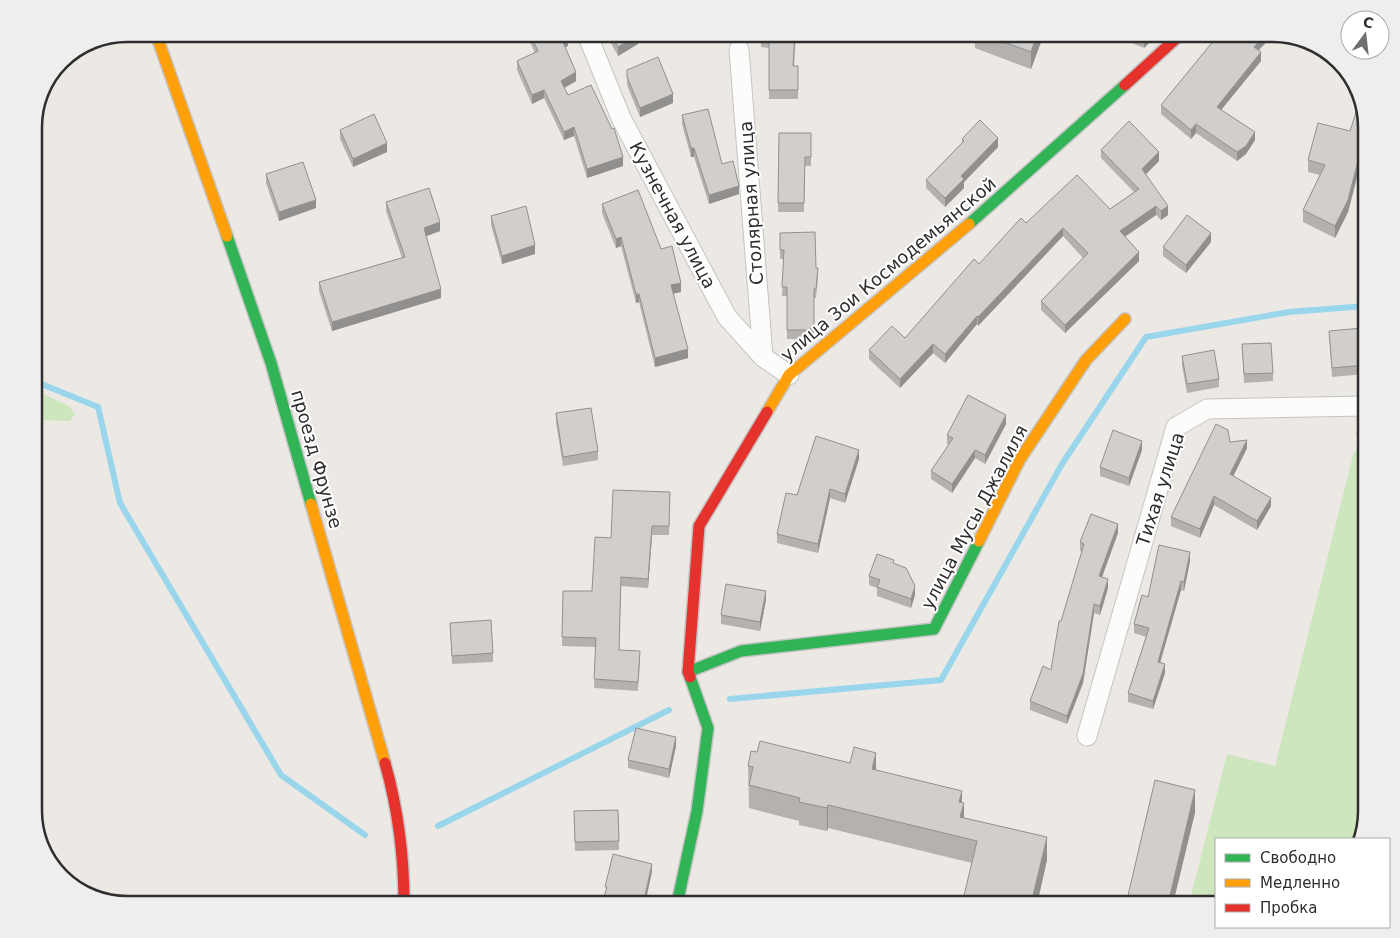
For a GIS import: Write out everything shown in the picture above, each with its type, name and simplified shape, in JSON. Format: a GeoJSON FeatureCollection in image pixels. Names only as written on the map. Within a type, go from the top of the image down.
{"type":"FeatureCollection","features":[{"type":"Feature","properties":{"kind":"street","name":"проезд Фрунзе"},"geometry":{"type":"LineString","coordinates":[[159,42],[272,363],[396,803],[404,870],[404,896]]}},
{"type":"Feature","properties":{"kind":"street","name":"Кузнечная улица"},"geometry":{"type":"LineString","coordinates":[[590,42],[620,118],[727,317],[762,357],[789,375]]}},
{"type":"Feature","properties":{"kind":"street","name":"улица Зои Космодемьянской"},"geometry":{"type":"LineString","coordinates":[[679,896],[696,811],[708,728],[688,672],[699,526],[789,375],[943,248],[1172,42]]}},
{"type":"Feature","properties":{"kind":"street","name":"Столярная улица"},"geometry":{"type":"LineString","coordinates":[[739,50],[762,357]]}},
{"type":"Feature","properties":{"kind":"street","name":"улица Мусы Джалиля"},"geometry":{"type":"LineString","coordinates":[[688,672],[741,651],[934,629],[1020,459],[1086,360],[1125,319]]}},
{"type":"Feature","properties":{"kind":"street","name":"Тихая улица"},"geometry":{"type":"LineString","coordinates":[[1087,736],[1176,427],[1207,409],[1358,406]]}},
{"type":"Feature","properties":{"kind":"green space"},"geometry":{"type":"Polygon","coordinates":[[[43,394],[69,406],[75,414],[70,421],[43,420],[43,394]]]}},
{"type":"Feature","properties":{"kind":"green space"},"geometry":{"type":"Polygon","coordinates":[[[1354,451],[1358,452],[1358,810],[1353,838],[1215,838],[1215,896],[1191,896],[1227,754],[1275,766],[1354,451]]]}},
{"type":"Feature","properties":{"kind":"building"},"geometry":{"type":"Polygon","coordinates":[[[534,42],[563,42],[576,72],[561,81],[568,95],[591,85],[612,129],[614,128],[623,157],[587,169],[574,127],[564,132],[544,90],[532,95],[517,61],[538,51],[534,42]]]}},
{"type":"Feature","properties":{"kind":"building"},"geometry":{"type":"Polygon","coordinates":[[[615,42],[626,42],[618,47],[615,42]]]}},
{"type":"Feature","properties":{"kind":"building"},"geometry":{"type":"Polygon","coordinates":[[[769,42],[794,42],[793,66],[798,66],[798,90],[769,90],[769,42]]]}},
{"type":"Feature","properties":{"kind":"building"},"geometry":{"type":"Polygon","coordinates":[[[1004,42],[1034,42],[1031,52],[1004,42]]]}},
{"type":"Feature","properties":{"kind":"building"},"geometry":{"type":"Polygon","coordinates":[[[1212,42],[1259,42],[1254,47],[1261,52],[1217,107],[1255,132],[1246,146],[1237,152],[1196,124],[1191,130],[1161,105],[1212,42]]]}},
{"type":"Feature","properties":{"kind":"building"},"geometry":{"type":"Polygon","coordinates":[[[658,57],[673,94],[640,108],[627,77],[627,70],[658,57]]]}},
{"type":"Feature","properties":{"kind":"building"},"geometry":{"type":"Polygon","coordinates":[[[708,109],[722,164],[733,161],[739,186],[709,195],[694,148],[691,148],[682,115],[708,109]]]}},
{"type":"Feature","properties":{"kind":"building"},"geometry":{"type":"Polygon","coordinates":[[[1356,112],[1358,161],[1348,200],[1335,226],[1303,210],[1325,165],[1308,160],[1318,123],[1350,131],[1356,112]]]}},
{"type":"Feature","properties":{"kind":"building"},"geometry":{"type":"Polygon","coordinates":[[[374,114],[387,143],[353,159],[340,130],[374,114]]]}},
{"type":"Feature","properties":{"kind":"building"},"geometry":{"type":"Polygon","coordinates":[[[980,120],[998,138],[961,176],[964,179],[945,198],[926,180],[964,141],[962,139],[980,120]]]}},
{"type":"Feature","properties":{"kind":"building"},"geometry":{"type":"Polygon","coordinates":[[[1129,121],[1159,152],[1142,169],[1168,206],[1161,211],[1156,206],[1120,231],[1139,252],[1065,325],[1041,301],[1088,253],[1063,228],[977,316],[945,354],[933,344],[900,379],[869,350],[892,326],[905,338],[974,259],[979,264],[1021,218],[1026,223],[1077,175],[1110,209],[1139,189],[1101,150],[1129,121]]]}},
{"type":"Feature","properties":{"kind":"building"},"geometry":{"type":"Polygon","coordinates":[[[779,133],[811,133],[811,157],[805,157],[804,203],[778,203],[779,133]]]}},
{"type":"Feature","properties":{"kind":"building"},"geometry":{"type":"Polygon","coordinates":[[[303,162],[316,200],[279,212],[266,174],[303,162]]]}},
{"type":"Feature","properties":{"kind":"building"},"geometry":{"type":"Polygon","coordinates":[[[429,188],[440,222],[424,228],[441,289],[332,322],[319,282],[405,257],[386,202],[429,188]]]}},
{"type":"Feature","properties":{"kind":"building"},"geometry":{"type":"Polygon","coordinates":[[[638,190],[661,249],[672,246],[681,283],[671,285],[688,349],[655,358],[639,294],[636,294],[621,237],[616,239],[602,204],[638,190]]]}},
{"type":"Feature","properties":{"kind":"building"},"geometry":{"type":"Polygon","coordinates":[[[526,206],[535,245],[502,256],[491,216],[526,206]]]}},
{"type":"Feature","properties":{"kind":"building"},"geometry":{"type":"Polygon","coordinates":[[[1187,215],[1211,233],[1186,265],[1163,247],[1187,215]]]}},
{"type":"Feature","properties":{"kind":"building"},"geometry":{"type":"Polygon","coordinates":[[[815,232],[816,268],[818,268],[816,289],[814,289],[814,326],[809,330],[787,330],[787,287],[782,287],[784,250],[780,250],[780,233],[815,232]]]}},
{"type":"Feature","properties":{"kind":"building"},"geometry":{"type":"Polygon","coordinates":[[[1358,328],[1358,366],[1332,368],[1329,331],[1358,328]]]}},
{"type":"Feature","properties":{"kind":"building"},"geometry":{"type":"Polygon","coordinates":[[[1271,343],[1273,373],[1244,374],[1242,344],[1271,343]]]}},
{"type":"Feature","properties":{"kind":"building"},"geometry":{"type":"Polygon","coordinates":[[[1214,350],[1219,379],[1187,384],[1182,356],[1214,350]]]}},
{"type":"Feature","properties":{"kind":"building"},"geometry":{"type":"Polygon","coordinates":[[[968,395],[1006,415],[985,455],[975,450],[952,484],[931,471],[953,438],[947,435],[968,395]]]}},
{"type":"Feature","properties":{"kind":"building"},"geometry":{"type":"Polygon","coordinates":[[[591,408],[598,451],[563,457],[556,413],[591,408]]]}},
{"type":"Feature","properties":{"kind":"building"},"geometry":{"type":"Polygon","coordinates":[[[1216,424],[1228,430],[1230,442],[1247,440],[1230,474],[1271,498],[1257,521],[1214,496],[1200,529],[1171,517],[1216,424]]]}},
{"type":"Feature","properties":{"kind":"building"},"geometry":{"type":"Polygon","coordinates":[[[1113,430],[1142,441],[1129,478],[1100,467],[1113,430]]]}},
{"type":"Feature","properties":{"kind":"building"},"geometry":{"type":"Polygon","coordinates":[[[816,436],[859,450],[845,494],[830,489],[818,544],[777,534],[786,493],[797,495],[816,436]]]}},
{"type":"Feature","properties":{"kind":"building"},"geometry":{"type":"Polygon","coordinates":[[[613,490],[670,492],[669,526],[652,526],[648,579],[621,577],[619,650],[640,651],[638,682],[594,679],[596,638],[562,637],[563,591],[592,591],[595,537],[611,538],[613,490]]]}},
{"type":"Feature","properties":{"kind":"building"},"geometry":{"type":"Polygon","coordinates":[[[1091,514],[1118,524],[1099,576],[1108,579],[1100,606],[1094,604],[1083,674],[1067,716],[1030,701],[1043,666],[1051,670],[1059,621],[1061,621],[1084,544],[1080,542],[1091,514]]]}},
{"type":"Feature","properties":{"kind":"building"},"geometry":{"type":"Polygon","coordinates":[[[1159,545],[1190,552],[1184,582],[1181,581],[1158,662],[1165,664],[1153,701],[1128,693],[1149,628],[1134,624],[1142,595],[1148,597],[1159,545]]]}},
{"type":"Feature","properties":{"kind":"building"},"geometry":{"type":"Polygon","coordinates":[[[877,554],[894,560],[893,563],[906,568],[915,586],[911,599],[877,587],[880,580],[869,576],[877,554]]]}},
{"type":"Feature","properties":{"kind":"building"},"geometry":{"type":"Polygon","coordinates":[[[726,584],[766,591],[760,622],[721,615],[726,584]]]}},
{"type":"Feature","properties":{"kind":"building"},"geometry":{"type":"Polygon","coordinates":[[[491,620],[493,653],[452,656],[450,623],[491,620]]]}},
{"type":"Feature","properties":{"kind":"building"},"geometry":{"type":"Polygon","coordinates":[[[636,728],[676,737],[669,769],[628,760],[636,728]]]}},
{"type":"Feature","properties":{"kind":"building"},"geometry":{"type":"Polygon","coordinates":[[[760,741],[850,763],[854,747],[876,753],[872,769],[962,791],[959,802],[964,803],[960,817],[1047,837],[1033,896],[964,896],[977,841],[828,805],[827,808],[799,802],[800,798],[749,785],[753,767],[748,766],[751,751],[757,752],[760,741]]]}},
{"type":"Feature","properties":{"kind":"building"},"geometry":{"type":"Polygon","coordinates":[[[1155,780],[1195,790],[1170,896],[1128,896],[1155,780]]]}},
{"type":"Feature","properties":{"kind":"building"},"geometry":{"type":"Polygon","coordinates":[[[618,810],[619,841],[575,842],[574,811],[618,810]]]}},
{"type":"Feature","properties":{"kind":"building"},"geometry":{"type":"Polygon","coordinates":[[[613,854],[652,864],[645,896],[604,896],[607,887],[605,887],[613,854]]]}},
{"type":"Feature","properties":{"kind":"waterway"},"geometry":{"type":"LineString","coordinates":[[730,699],[941,680],[1062,464],[1146,337],[1289,312],[1358,307]]}},
{"type":"Feature","properties":{"kind":"waterway"},"geometry":{"type":"LineString","coordinates":[[43,385],[98,407],[120,503],[281,775],[365,835]]}},
{"type":"Feature","properties":{"kind":"waterway"},"geometry":{"type":"LineString","coordinates":[[438,826],[669,710]]}},
{"type":"Feature","properties":{"kind":"traffic: fast"},"geometry":{"type":"LineString","coordinates":[[969,224],[1125,85]]}},
{"type":"Feature","properties":{"kind":"traffic: fast"},"geometry":{"type":"LineString","coordinates":[[227,236],[271,363],[311,504]]}},
{"type":"Feature","properties":{"kind":"traffic: fast"},"geometry":{"type":"LineString","coordinates":[[688,672],[741,651],[934,629],[979,541]]}},
{"type":"Feature","properties":{"kind":"traffic: fast"},"geometry":{"type":"LineString","coordinates":[[679,896],[697,811],[708,728],[690,677]]}},
{"type":"Feature","properties":{"kind":"traffic: slow"},"geometry":{"type":"LineString","coordinates":[[159,42],[227,236]]}},
{"type":"Feature","properties":{"kind":"traffic: slow"},"geometry":{"type":"LineString","coordinates":[[767,412],[789,375],[969,224]]}},
{"type":"Feature","properties":{"kind":"traffic: slow"},"geometry":{"type":"LineString","coordinates":[[979,541],[1020,459],[1086,360],[1125,319]]}},
{"type":"Feature","properties":{"kind":"traffic: slow"},"geometry":{"type":"LineString","coordinates":[[311,504],[385,763]]}},
{"type":"Feature","properties":{"kind":"traffic: jam"},"geometry":{"type":"LineString","coordinates":[[1125,85],[1172,42]]}},
{"type":"Feature","properties":{"kind":"traffic: jam"},"geometry":{"type":"LineString","coordinates":[[690,677],[688,672],[699,526],[767,412]]}},
{"type":"Feature","properties":{"kind":"traffic: jam"},"geometry":{"type":"LineString","coordinates":[[385,763],[399,832],[404,896]]}}]}
